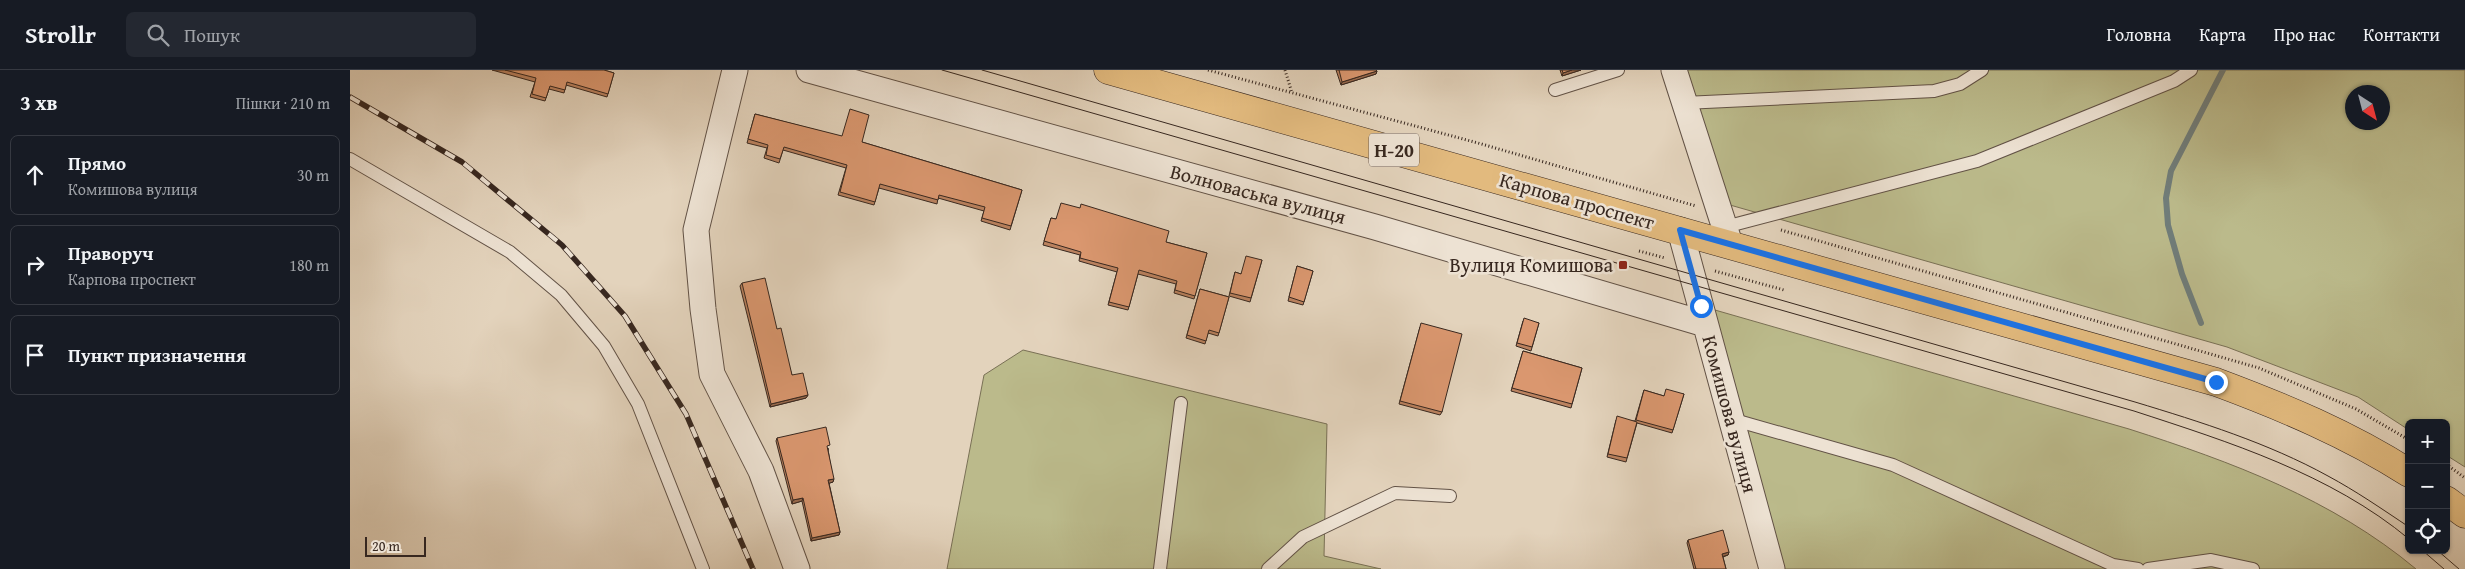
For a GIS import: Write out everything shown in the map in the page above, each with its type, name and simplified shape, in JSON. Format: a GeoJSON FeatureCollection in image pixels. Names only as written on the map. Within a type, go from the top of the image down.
{"type":"FeatureCollection","features":[{"type":"Feature","properties":{"kind":"main road","name":"Карпова проспект"},"geometry":{"type":"LineString","coordinates":[[1108,70],[1680,230],[1727,236],[2216,382],[2272,402],[2329,427],[2378,453],[2405,470]]}},
{"type":"Feature","properties":{"kind":"main road"},"geometry":{"type":"LineString","coordinates":[[2450,503],[2465,514]]}},
{"type":"Feature","properties":{"kind":"street"},"geometry":{"type":"LineString","coordinates":[[736,70],[696,230],[703,308],[712,374],[761,471],[797,569]]}},
{"type":"Feature","properties":{"kind":"street","name":"Волноваська вулиця"},"geometry":{"type":"LineString","coordinates":[[809,70],[1366,224],[1705,324]]}},
{"type":"Feature","properties":{"kind":"street"},"geometry":{"type":"LineString","coordinates":[[1674,70],[1727,236]]}},
{"type":"Feature","properties":{"kind":"street","name":"Комишова вулиця"},"geometry":{"type":"LineString","coordinates":[[1680,230],[1772,569]]}},
{"type":"Feature","properties":{"kind":"lane"},"geometry":{"type":"LineString","coordinates":[[1555,90],[1618,70]]}},
{"type":"Feature","properties":{"kind":"lane"},"geometry":{"type":"LineString","coordinates":[[1684,103],[1934,92],[1960,84],[1982,70]]}},
{"type":"Feature","properties":{"kind":"lane"},"geometry":{"type":"LineString","coordinates":[[1727,236],[1977,161],[2174,80],[2190,70]]}},
{"type":"Feature","properties":{"kind":"lane"},"geometry":{"type":"LineString","coordinates":[[350,159],[510,252],[561,295],[604,346],[638,404],[703,569]]}},
{"type":"Feature","properties":{"kind":"lane"},"geometry":{"type":"LineString","coordinates":[[1160,569],[1181,403]]}},
{"type":"Feature","properties":{"kind":"lane"},"geometry":{"type":"LineString","coordinates":[[1732,419],[1892,465],[2113,565],[2138,569]]}},
{"type":"Feature","properties":{"kind":"lane"},"geometry":{"type":"LineString","coordinates":[[1268,569],[1303,537],[1394,493],[1450,496]]}},
{"type":"Feature","properties":{"kind":"lane"},"geometry":{"type":"LineString","coordinates":[[2148,569],[2211,560],[2253,569]]}},
{"type":"Feature","properties":{"kind":"path"},"geometry":{"type":"LineString","coordinates":[[1208,70],[1292,94],[1285,70]]}},
{"type":"Feature","properties":{"kind":"path"},"geometry":{"type":"LineString","coordinates":[[1639,251],[1674,260]]}},
{"type":"Feature","properties":{"kind":"path"},"geometry":{"type":"LineString","coordinates":[[1713,271],[1784,290]]}},
{"type":"Feature","properties":{"kind":"path"},"geometry":{"type":"LineString","coordinates":[[2450,467],[2465,478]]}},
{"type":"Feature","properties":{"kind":"shaded area"},"geometry":{"type":"Polygon","coordinates":[[[1674,70],[2465,70],[2465,467],[2450,458],[2450,419],[2405,419],[2405,427],[2358,397],[2227,347],[1716,201],[1674,70]]]}},
{"type":"Feature","properties":{"kind":"shaded area"},"geometry":{"type":"Polygon","coordinates":[[[1701,306],[2129,429],[2205,455],[2280,485],[2315,503],[2350,522],[2384,544],[2416,569],[1772,569],[1701,306]]]}},
{"type":"Feature","properties":{"kind":"shaded area"},"geometry":{"type":"Polygon","coordinates":[[[1023,350],[1327,424],[1324,556],[1381,569],[947,569],[984,375],[1023,350]]]}},
{"type":"Feature","properties":{"kind":"building"},"geometry":{"type":"Polygon","coordinates":[[[505,70],[604,70],[614,73],[608,94],[567,82],[565,90],[550,86],[546,98],[532,94],[536,78],[505,70]]]}},
{"type":"Feature","properties":{"kind":"building"},"geometry":{"type":"Polygon","coordinates":[[[1339,70],[1376,70],[1377,71],[1342,82],[1339,70]]]}},
{"type":"Feature","properties":{"kind":"building"},"geometry":{"type":"Polygon","coordinates":[[[850,109],[869,115],[862,142],[1022,190],[1011,226],[982,218],[985,207],[939,195],[938,200],[880,184],[875,202],[840,192],[847,165],[784,147],[780,159],[766,155],[768,145],[748,139],[755,114],[842,136],[850,109]]]}},
{"type":"Feature","properties":{"kind":"building"},"geometry":{"type":"Polygon","coordinates":[[[1061,203],[1080,208],[1081,204],[1169,231],[1166,242],[1207,253],[1195,296],[1175,290],[1177,281],[1139,270],[1129,307],[1109,302],[1118,268],[1080,258],[1081,252],[1044,241],[1051,218],[1056,219],[1061,203]]]}},
{"type":"Feature","properties":{"kind":"building"},"geometry":{"type":"Polygon","coordinates":[[[1246,256],[1262,260],[1251,298],[1230,293],[1235,272],[1241,274],[1246,256]]]}},
{"type":"Feature","properties":{"kind":"building"},"geometry":{"type":"Polygon","coordinates":[[[1297,266],[1313,271],[1304,302],[1289,297],[1297,266]]]}},
{"type":"Feature","properties":{"kind":"building"},"geometry":{"type":"Polygon","coordinates":[[[765,278],[777,329],[781,328],[792,375],[803,373],[808,395],[771,404],[742,283],[765,278]]]}},
{"type":"Feature","properties":{"kind":"building"},"geometry":{"type":"Polygon","coordinates":[[[1200,289],[1229,297],[1219,333],[1209,330],[1206,341],[1187,335],[1200,289]]]}},
{"type":"Feature","properties":{"kind":"building"},"geometry":{"type":"Polygon","coordinates":[[[1524,318],[1539,323],[1532,347],[1517,343],[1524,318]]]}},
{"type":"Feature","properties":{"kind":"building"},"geometry":{"type":"Polygon","coordinates":[[[1421,323],[1462,334],[1442,412],[1400,401],[1421,323]]]}},
{"type":"Feature","properties":{"kind":"building"},"geometry":{"type":"Polygon","coordinates":[[[1523,351],[1582,368],[1572,404],[1512,388],[1523,351]]]}},
{"type":"Feature","properties":{"kind":"building"},"geometry":{"type":"Polygon","coordinates":[[[1666,389],[1684,394],[1673,430],[1636,420],[1644,390],[1664,396],[1666,389]]]}},
{"type":"Feature","properties":{"kind":"building"},"geometry":{"type":"Polygon","coordinates":[[[1617,416],[1637,422],[1627,458],[1608,454],[1617,416]]]}},
{"type":"Feature","properties":{"kind":"building"},"geometry":{"type":"Polygon","coordinates":[[[826,427],[830,445],[827,446],[834,479],[828,480],[840,532],[812,538],[803,498],[793,500],[777,438],[826,427]]]}},
{"type":"Feature","properties":{"kind":"building"},"geometry":{"type":"Polygon","coordinates":[[[1723,530],[1729,552],[1722,554],[1726,569],[1696,569],[1688,540],[1723,530]]]}},
{"type":"Feature","properties":{"kind":"waterway"},"geometry":{"type":"LineString","coordinates":[[2201,323],[2182,274],[2168,225],[2166,198],[2171,171],[2223,70]]}},
{"type":"Feature","properties":{"kind":"tram line"},"geometry":{"type":"LineString","coordinates":[[942,70],[2134,411],[2242,448],[2313,478],[2379,516],[2405,536]]}},
{"type":"Feature","properties":{"kind":"tram line"},"geometry":{"type":"LineString","coordinates":[[982,70],[2185,417],[2258,443],[2305,464],[2369,500],[2405,524]]}},
{"type":"Feature","properties":{"kind":"tram line"},"geometry":{"type":"LineString","coordinates":[[2427,554],[2444,569]]}},
{"type":"Feature","properties":{"kind":"tram line"},"geometry":{"type":"LineString","coordinates":[[2442,554],[2459,569]]}},
{"type":"Feature","properties":{"kind":"railway"},"geometry":{"type":"LineString","coordinates":[[350,97],[462,162],[562,245],[625,316],[686,414],[753,569]]}},
{"type":"Feature","properties":{"kind":"place","name":"Вулиця Комишова"},"geometry":{"type":"Point","coordinates":[1623,265]}},
{"type":"Feature","properties":{"kind":"route"},"geometry":{"type":"LineString","coordinates":[[1701,306],[1680,230],[2216,382]]}}]}
